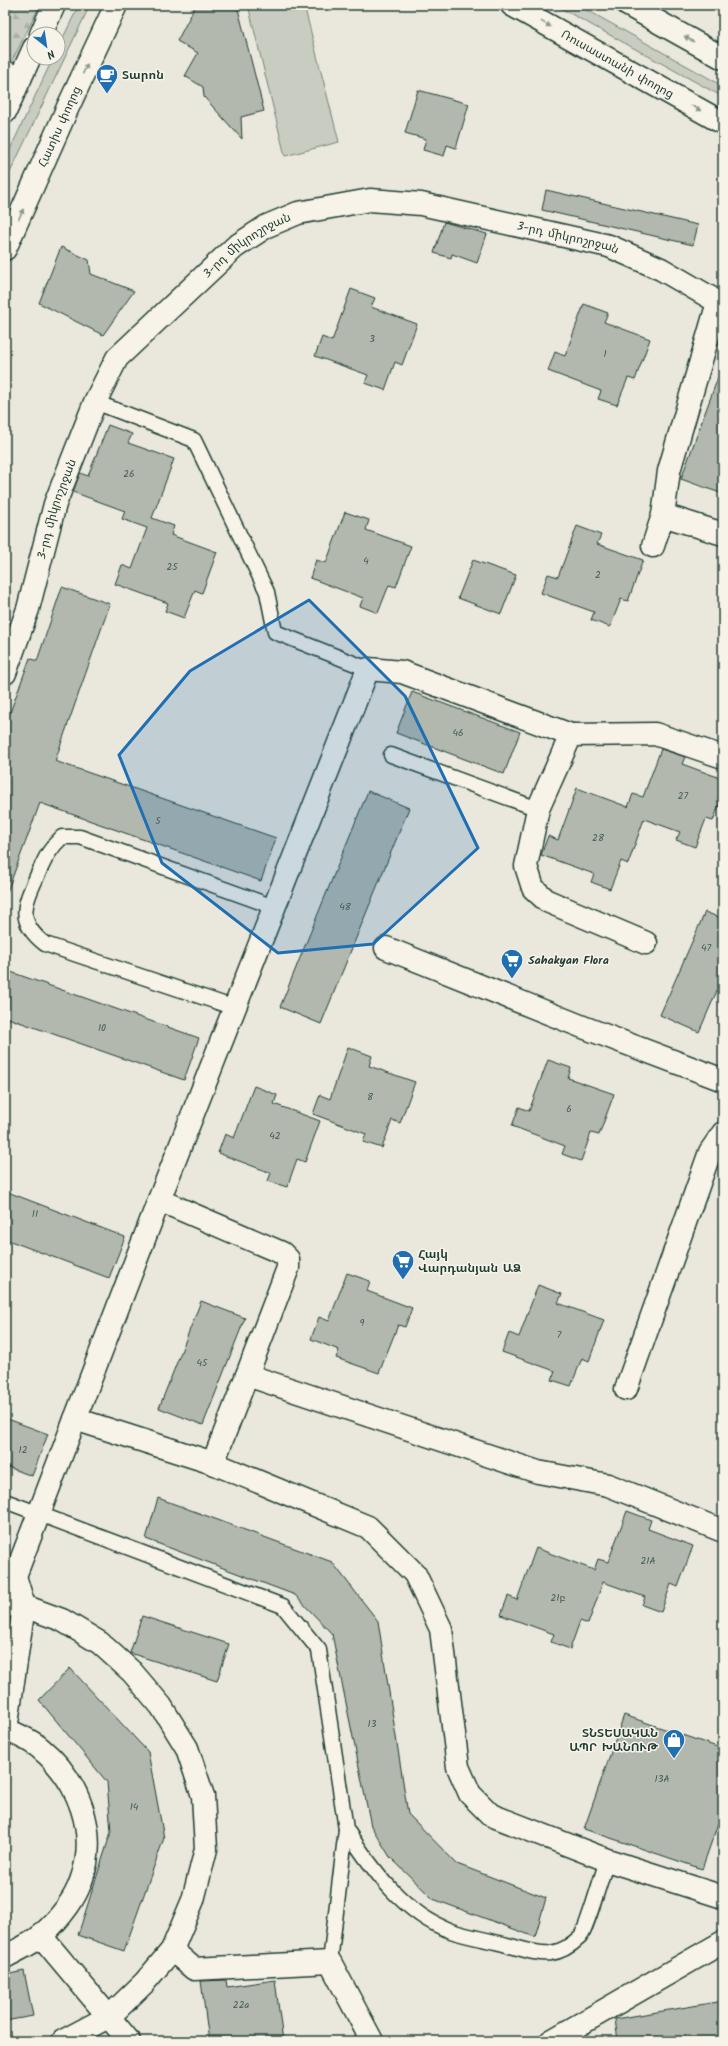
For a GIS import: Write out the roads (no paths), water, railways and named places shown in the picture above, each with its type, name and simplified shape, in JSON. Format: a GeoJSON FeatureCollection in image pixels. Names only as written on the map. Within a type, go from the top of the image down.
{"type":"FeatureCollection","features":[{"type":"Feature","properties":{"kind":"street"},"geometry":{"type":"LineString","coordinates":[[45,26],[54,5]]}},
{"type":"Feature","properties":{"kind":"street","name":"Հատիս փողոց"},"geometry":{"type":"LineString","coordinates":[[5,249],[116,5]]}},
{"type":"Feature","properties":{"kind":"street","name":"Ռուսաստանի փողոց"},"geometry":{"type":"LineString","coordinates":[[512,5],[723,123]]}},
{"type":"Feature","properties":{"kind":"street"},"geometry":{"type":"LineString","coordinates":[[628,5],[723,58]]}},
{"type":"Feature","properties":{"kind":"street"},"geometry":{"type":"LineString","coordinates":[[5,112],[12,75],[26,58]]}},
{"type":"Feature","properties":{"kind":"street","name":"3-րդ միկրոշրջան"},"geometry":{"type":"LineString","coordinates":[[5,673],[28,610],[55,504],[95,402],[117,358],[235,247],[267,226],[298,213],[370,200],[421,204],[608,246],[661,270],[720,305]]}},
{"type":"Feature","properties":{"kind":"street"},"geometry":{"type":"LineString","coordinates":[[653,546],[663,515],[669,471],[720,305]]}},
{"type":"Feature","properties":{"kind":"street"},"geometry":{"type":"LineString","coordinates":[[663,515],[723,534]]}},
{"type":"Feature","properties":{"kind":"street"},"geometry":{"type":"LineString","coordinates":[[5,1957],[41,1936],[67,1907],[81,1882],[87,1854],[88,1829],[82,1805],[71,1784],[58,1765],[39,1746],[5,1729],[14,1605],[10,1574],[39,1513],[159,1200],[368,669],[402,672],[571,735],[655,734],[723,757]]}},
{"type":"Feature","properties":{"kind":"street"},"geometry":{"type":"LineString","coordinates":[[571,735],[538,809],[526,866],[532,888],[547,901],[646,943]]}},
{"type":"Feature","properties":{"kind":"street"},"geometry":{"type":"LineString","coordinates":[[386,948],[583,1027],[723,1080]]}},
{"type":"Feature","properties":{"kind":"street"},"geometry":{"type":"LineString","coordinates":[[626,1389],[710,1152],[723,1133]]}},
{"type":"Feature","properties":{"kind":"street"},"geometry":{"type":"LineString","coordinates":[[159,1200],[282,1253],[288,1259],[288,1268],[213,1463]]}},
{"type":"Feature","properties":{"kind":"street"},"geometry":{"type":"LineString","coordinates":[[247,1375],[538,1472],[608,1485],[723,1531]]}},
{"type":"Feature","properties":{"kind":"street"},"geometry":{"type":"LineString","coordinates":[[75,1419],[213,1463],[368,1527],[415,1574],[441,1629],[458,1767],[470,1794],[491,1815],[607,1860],[723,1898]]}},
{"type":"Feature","properties":{"kind":"street"},"geometry":{"type":"LineString","coordinates":[[14,1605],[62,1620],[100,1643],[132,1672],[161,1706],[187,1748],[204,1796],[206,1849],[193,1900],[172,1950],[144,1983],[110,2016],[63,2041]]}},
{"type":"Feature","properties":{"kind":"street"},"geometry":{"type":"LineString","coordinates":[[41,1936],[130,2041]]}},
{"type":"Feature","properties":{"kind":"street"},"geometry":{"type":"LineString","coordinates":[[551,2041],[723,1942]]}},
{"type":"Feature","properties":{"kind":"street"},"geometry":{"type":"LineString","coordinates":[[172,1950],[194,1969],[330,1962],[372,2041]]}},
{"type":"Feature","properties":{"kind":"lane"},"geometry":{"type":"LineString","coordinates":[[95,402],[194,440],[267,592],[275,632],[368,669]]}},
{"type":"Feature","properties":{"kind":"lane"},"geometry":{"type":"LineString","coordinates":[[391,755],[538,809]]}},
{"type":"Feature","properties":{"kind":"lane"},"geometry":{"type":"LineString","coordinates":[[235,1008],[45,944],[33,935],[26,922],[25,903],[51,847],[62,837],[80,837],[274,907]]}},
{"type":"Feature","properties":{"kind":"lane"},"geometry":{"type":"LineString","coordinates":[[5,1501],[283,1606],[319,1650],[346,1828],[330,1962]]}},
{"type":"Feature","properties":{"kind":"lane"},"geometry":{"type":"LineString","coordinates":[[346,1828],[379,1875],[400,1899],[426,1919],[451,1931],[547,1955],[567,1948],[582,1936],[607,1860]]}},
{"type":"Feature","properties":{"kind":"place","name":"Տարոն"},"geometry":{"type":"Point","coordinates":[107,94]}},
{"type":"Feature","properties":{"kind":"place","name":"Sahakyan Flora"},"geometry":{"type":"Point","coordinates":[512,980]}},
{"type":"Feature","properties":{"kind":"place","name":"Հայկ Վարդանյան ԱՁ"},"geometry":{"type":"Point","coordinates":[403,1280]}},
{"type":"Feature","properties":{"kind":"place","name":"ՏՆՏԵՍԱԿԱՆ ԱՊՐ ԽԱՆՈՒԹ"},"geometry":{"type":"Point","coordinates":[674,1760]}}]}
